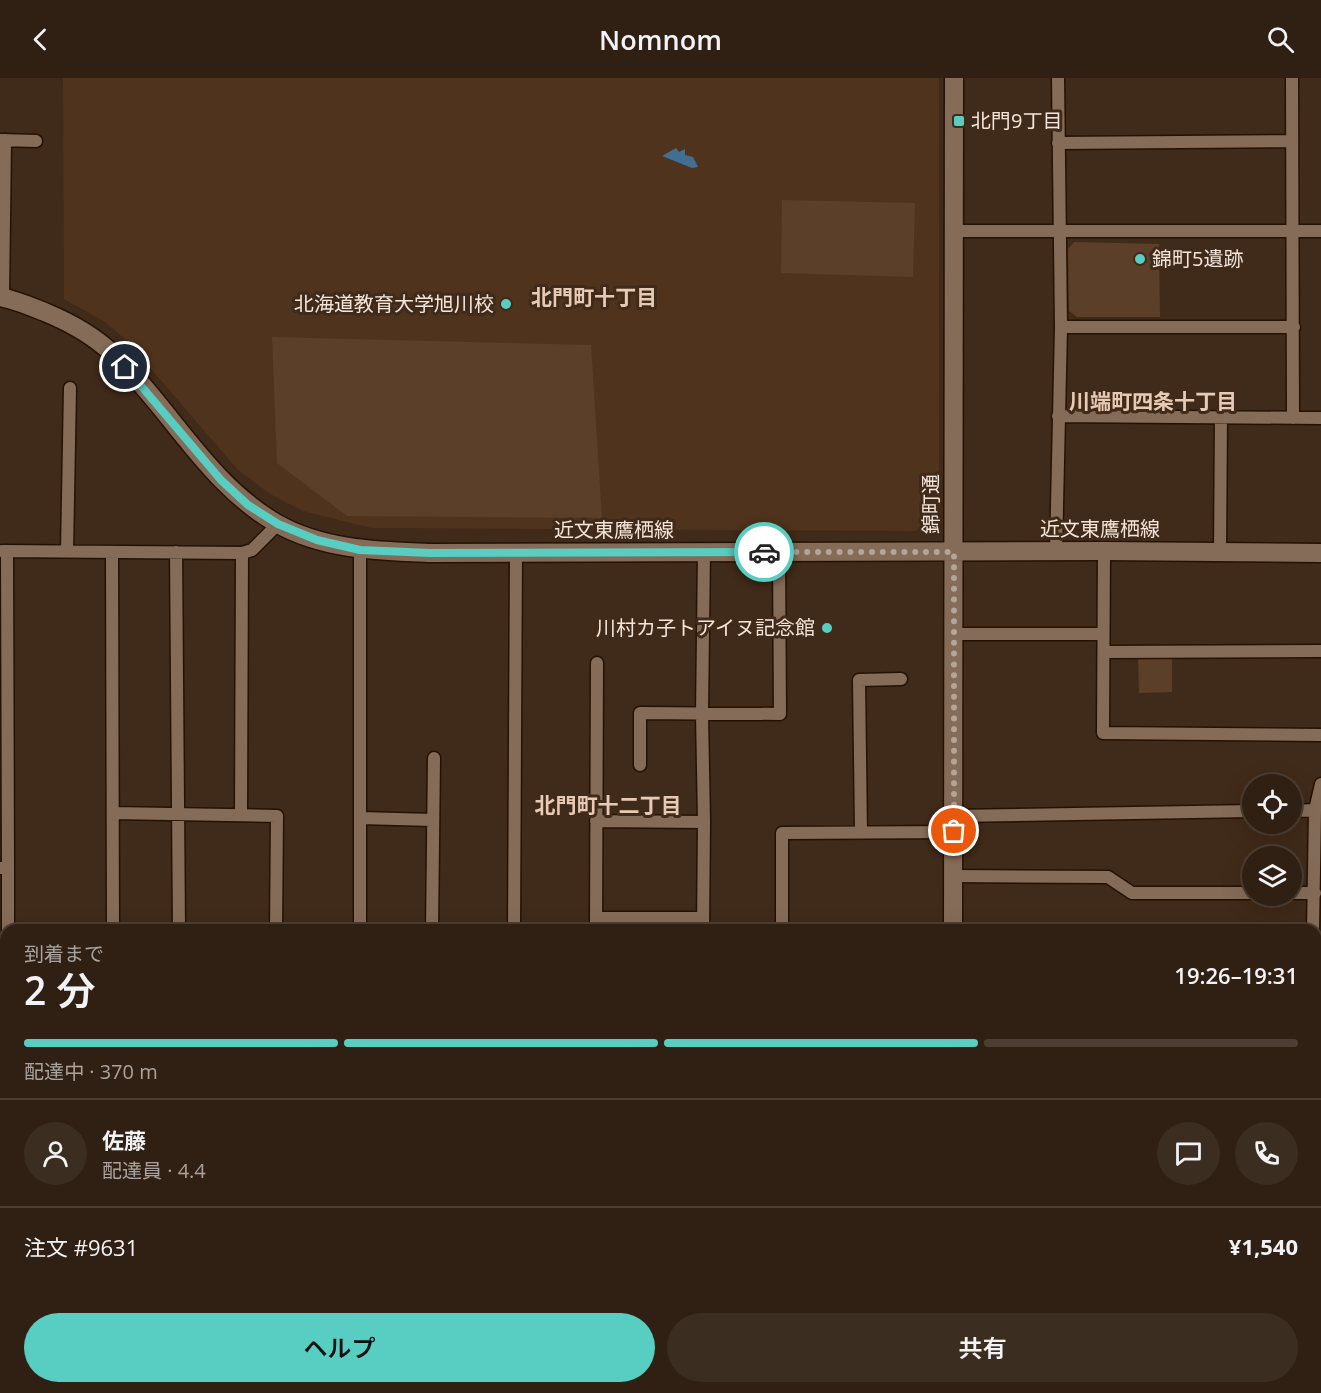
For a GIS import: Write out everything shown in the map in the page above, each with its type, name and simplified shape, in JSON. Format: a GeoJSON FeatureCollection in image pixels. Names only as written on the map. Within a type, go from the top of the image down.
{"type":"FeatureCollection","features":[{"type":"Feature","properties":{"kind":"street","name":"錦町通"},"geometry":{"type":"LineString","coordinates":[[953,924],[954,78]]}},
{"type":"Feature","properties":{"kind":"street"},"geometry":{"type":"LineString","coordinates":[[1056,551],[1061,327],[1058,78]]}},
{"type":"Feature","properties":{"kind":"street"},"geometry":{"type":"LineString","coordinates":[[1292,78],[1293,418]]}},
{"type":"Feature","properties":{"kind":"street"},"geometry":{"type":"LineString","coordinates":[[1,297],[2,140],[36,141]]}},
{"type":"Feature","properties":{"kind":"street"},"geometry":{"type":"LineString","coordinates":[[1058,143],[1291,141]]}},
{"type":"Feature","properties":{"kind":"street"},"geometry":{"type":"LineString","coordinates":[[954,231],[1321,231]]}},
{"type":"Feature","properties":{"kind":"street","name":"近文東鷹栖線"},"geometry":{"type":"LineString","coordinates":[[1,297],[23,303],[60,319],[89,334],[112,353],[221,480],[248,505],[278,524],[317,540],[360,550],[431,553],[1104,550],[1321,553]]}},
{"type":"Feature","properties":{"kind":"street"},"geometry":{"type":"LineString","coordinates":[[1061,327],[1294,327]]}},
{"type":"Feature","properties":{"kind":"street"},"geometry":{"type":"LineString","coordinates":[[67,552],[70,388]]}},
{"type":"Feature","properties":{"kind":"street"},"geometry":{"type":"LineString","coordinates":[[1059,417],[1321,418]]}},
{"type":"Feature","properties":{"kind":"street"},"geometry":{"type":"LineString","coordinates":[[1220,551],[1221,417]]}},
{"type":"Feature","properties":{"kind":"street"},"geometry":{"type":"LineString","coordinates":[[8,924],[4,868],[4,551],[242,553],[252,550],[278,524]]}},
{"type":"Feature","properties":{"kind":"street"},"geometry":{"type":"LineString","coordinates":[[360,550],[360,924]]}},
{"type":"Feature","properties":{"kind":"street"},"geometry":{"type":"LineString","coordinates":[[1104,550],[1102,733],[1321,735]]}},
{"type":"Feature","properties":{"kind":"street"},"geometry":{"type":"LineString","coordinates":[[112,552],[113,924]]}},
{"type":"Feature","properties":{"kind":"street"},"geometry":{"type":"LineString","coordinates":[[176,552],[179,924]]}},
{"type":"Feature","properties":{"kind":"street"},"geometry":{"type":"LineString","coordinates":[[597,663],[596,924],[703,924],[704,552]]}},
{"type":"Feature","properties":{"kind":"street"},"geometry":{"type":"LineString","coordinates":[[640,765],[640,713],[780,714],[779,552]]}},
{"type":"Feature","properties":{"kind":"street"},"geometry":{"type":"LineString","coordinates":[[242,553],[242,814]]}},
{"type":"Feature","properties":{"kind":"street"},"geometry":{"type":"LineString","coordinates":[[514,924],[516,553]]}},
{"type":"Feature","properties":{"kind":"street"},"geometry":{"type":"LineString","coordinates":[[954,634],[1103,634]]}},
{"type":"Feature","properties":{"kind":"street"},"geometry":{"type":"LineString","coordinates":[[1104,652],[1321,651]]}},
{"type":"Feature","properties":{"kind":"street"},"geometry":{"type":"LineString","coordinates":[[861,832],[859,680],[901,679]]}},
{"type":"Feature","properties":{"kind":"street"},"geometry":{"type":"LineString","coordinates":[[432,924],[434,758]]}},
{"type":"Feature","properties":{"kind":"street"},"geometry":{"type":"LineString","coordinates":[[1313,924],[1315,810],[1321,784]]}},
{"type":"Feature","properties":{"kind":"street"},"geometry":{"type":"LineString","coordinates":[[1302,811],[1315,810]]}},
{"type":"Feature","properties":{"kind":"street"},"geometry":{"type":"LineString","coordinates":[[782,924],[782,833],[861,832],[954,824],[1242,812]]}},
{"type":"Feature","properties":{"kind":"street"},"geometry":{"type":"LineString","coordinates":[[113,813],[277,816],[276,924]]}},
{"type":"Feature","properties":{"kind":"street"},"geometry":{"type":"LineString","coordinates":[[360,818],[433,820]]}},
{"type":"Feature","properties":{"kind":"street"},"geometry":{"type":"LineString","coordinates":[[596,821],[704,822]]}},
{"type":"Feature","properties":{"kind":"street"},"geometry":{"type":"LineString","coordinates":[[954,876],[1108,877],[1132,893],[1242,893]]}},
{"type":"Feature","properties":{"kind":"street"},"geometry":{"type":"LineString","coordinates":[[1302,893],[1315,893]]}},
{"type":"Feature","properties":{"kind":"shaded area","name":"北海道教育大学旭川校"},"geometry":{"type":"Polygon","coordinates":[[[63,78],[939,78],[939,513],[915,531],[371,528],[303,511],[270,494],[237,469],[127,341],[105,322],[64,299],[63,78]]]}},
{"type":"Feature","properties":{"kind":"shaded area"},"geometry":{"type":"Polygon","coordinates":[[[782,200],[915,203],[913,277],[781,273],[782,200]]]}},
{"type":"Feature","properties":{"kind":"shaded area"},"geometry":{"type":"Polygon","coordinates":[[[1074,242],[1159,244],[1160,317],[1077,317],[1069,311],[1068,249],[1074,242]]]}},
{"type":"Feature","properties":{"kind":"shaded area"},"geometry":{"type":"Polygon","coordinates":[[[272,337],[591,345],[602,518],[347,516],[277,463],[272,337]]]}},
{"type":"Feature","properties":{"kind":"shaded area"},"geometry":{"type":"Polygon","coordinates":[[[1138,658],[1172,658],[1172,692],[1139,693],[1138,658]]]}},
{"type":"Feature","properties":{"kind":"water"},"geometry":{"type":"Polygon","coordinates":[[[676,148],[679,152],[685,149],[685,155],[693,157],[698,167],[692,168],[662,156],[676,148]]]}},
{"type":"Feature","properties":{"kind":"way so far"},"geometry":{"type":"LineString","coordinates":[[764,552],[954,552],[954,831]]}},
{"type":"Feature","properties":{"kind":"place","name":"北門9丁目"},"geometry":{"type":"Point","coordinates":[959,121]}},
{"type":"Feature","properties":{"kind":"place","name":"錦町5遺跡"},"geometry":{"type":"Point","coordinates":[1140,259]}},
{"type":"Feature","properties":{"kind":"place","name":"北海道教育大学旭川校"},"geometry":{"type":"Point","coordinates":[506,304]}},
{"type":"Feature","properties":{"kind":"place","name":"川村カ子トアイヌ記念館"},"geometry":{"type":"Point","coordinates":[827,628]}},
{"type":"Feature","properties":{"kind":"district","name":"北門町十丁目"},"geometry":{"type":"Point","coordinates":[594,298]}},
{"type":"Feature","properties":{"kind":"district","name":"川端町四条十丁目"},"geometry":{"type":"Point","coordinates":[1153,402]}},
{"type":"Feature","properties":{"kind":"district","name":"北門町十二丁目"},"geometry":{"type":"Point","coordinates":[608,806]}},
{"type":"Feature","properties":{"kind":"route"},"geometry":{"type":"LineString","coordinates":[[125,367],[221,480],[248,505],[278,524],[317,540],[360,550],[431,553],[764,552]]}}]}
